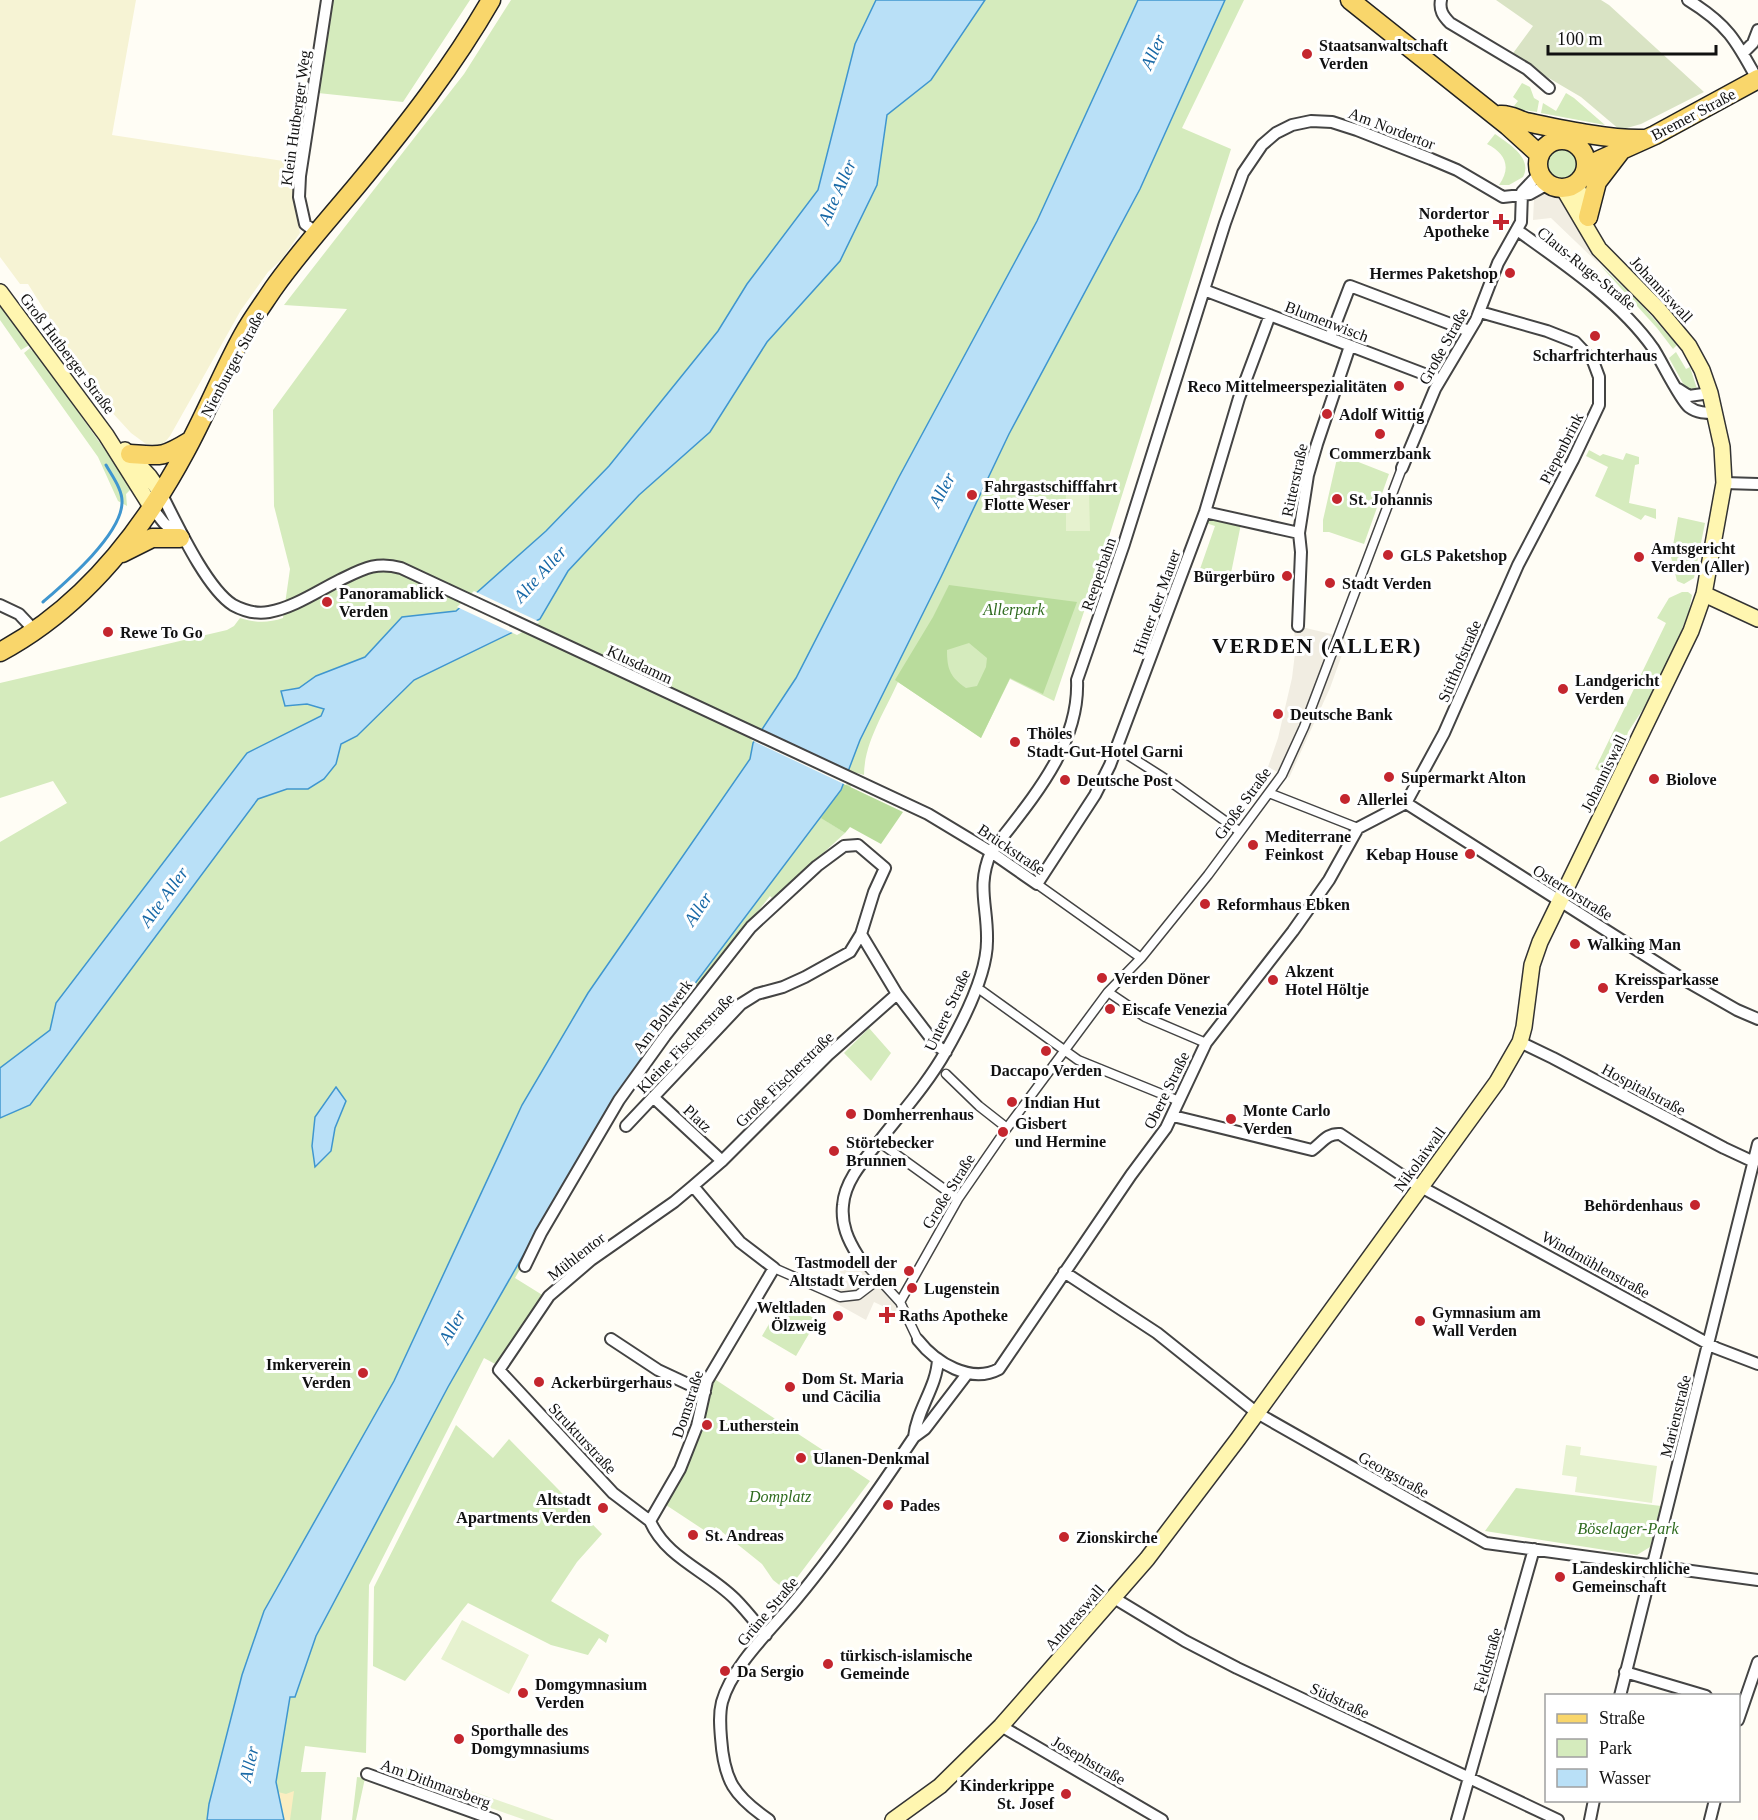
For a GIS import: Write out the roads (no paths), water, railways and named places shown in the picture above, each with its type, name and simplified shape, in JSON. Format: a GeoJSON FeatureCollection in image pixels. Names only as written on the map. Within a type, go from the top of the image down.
{"type":"FeatureCollection","features":[{"type":"Feature","properties":{"kind":"main road","name":"Nienburger Straße"},"geometry":{"type":"LineString","coordinates":[[0,652],[35,631],[75,600],[117,555],[157,500],[192,440],[245,332],[274,288],[436,85],[467,41],[491,0]]}},
{"type":"Feature","properties":{"kind":"main road"},"geometry":{"type":"LineString","coordinates":[[1350,0],[1502,120],[1553,172],[1582,178],[1584,158],[1575,144],[1557,141],[1553,172]]}},
{"type":"Feature","properties":{"kind":"main road","name":"Bremer Straße"},"geometry":{"type":"LineString","coordinates":[[1584,158],[1623,149],[1667,129],[1758,79]]}},
{"type":"Feature","properties":{"kind":"main road"},"geometry":{"type":"LineString","coordinates":[[1502,120],[1508,114],[1539,124],[1614,137],[1645,139]]}},
{"type":"Feature","properties":{"kind":"main road"},"geometry":{"type":"LineString","coordinates":[[1588,217],[1597,182],[1623,149]]}},
{"type":"Feature","properties":{"kind":"main road","name":"Johanniswall"},"geometry":{"type":"LineString","coordinates":[[1553,172],[1588,217],[1594,242]]}},
{"type":"Feature","properties":{"kind":"main road","name":"Johanniswall"},"geometry":{"type":"LineString","coordinates":[[1553,172],[1594,242],[1659,310],[1689,346],[1702,370],[1710,393],[1722,447],[1724,483],[1704,594],[1691,631],[1560,902]]}},
{"type":"Feature","properties":{"kind":"main road","name":"Groß Hutberger Straße"},"geometry":{"type":"LineString","coordinates":[[0,292],[157,500]]}},
{"type":"Feature","properties":{"kind":"main road","name":"Groß Hutberger Straße"},"geometry":{"type":"LineString","coordinates":[[106,435],[130,454],[149,476],[157,500]]}},
{"type":"Feature","properties":{"kind":"main road"},"geometry":{"type":"LineString","coordinates":[[130,454],[155,457],[170,453],[192,440]]}},
{"type":"Feature","properties":{"kind":"main road"},"geometry":{"type":"LineString","coordinates":[[117,555],[152,538],[171,536],[183,540]]}},
{"type":"Feature","properties":{"kind":"main road"},"geometry":{"type":"LineString","coordinates":[[1704,594],[1758,619]]}},
{"type":"Feature","properties":{"kind":"main road","name":"Nikolaiwall"},"geometry":{"type":"LineString","coordinates":[[1257,1413],[1497,1082],[1520,1042],[1532,965],[1540,942],[1560,902]]}},
{"type":"Feature","properties":{"kind":"main road","name":"Andreaswall"},"geometry":{"type":"LineString","coordinates":[[893,1820],[940,1786],[1001,1726],[1114,1598],[1177,1522],[1257,1413]]}},
{"type":"Feature","properties":{"kind":"street","name":"Klein Hutberger Weg"},"geometry":{"type":"LineString","coordinates":[[317,233],[304,224],[299,197],[300,176],[327,0]]}},
{"type":"Feature","properties":{"kind":"street"},"geometry":{"type":"LineString","coordinates":[[1441,0],[1440,7],[1443,16],[1450,23],[1527,69],[1549,88]]}},
{"type":"Feature","properties":{"kind":"street"},"geometry":{"type":"LineString","coordinates":[[1688,0],[1728,30],[1758,79]]}},
{"type":"Feature","properties":{"kind":"street"},"geometry":{"type":"LineString","coordinates":[[1743,53],[1753,43],[1758,30]]}},
{"type":"Feature","properties":{"kind":"street","name":"Am Nordertor"},"geometry":{"type":"LineString","coordinates":[[1204,290],[1225,223],[1249,162],[1268,139],[1292,125],[1321,121],[1349,127],[1457,170],[1503,197],[1522,195]]}},
{"type":"Feature","properties":{"kind":"street"},"geometry":{"type":"LineString","coordinates":[[1522,195],[1523,190],[1553,172]]}},
{"type":"Feature","properties":{"kind":"street","name":"Große Straße"},"geometry":{"type":"LineString","coordinates":[[900,1302],[958,1199],[1007,1128],[1108,992],[1141,958],[1208,875],[1282,775],[1304,727],[1421,418],[1440,380],[1480,312],[1498,263],[1522,219],[1522,195]]}},
{"type":"Feature","properties":{"kind":"street","name":"Claus-Ruge-Straße"},"geometry":{"type":"LineString","coordinates":[[1517,230],[1567,266],[1635,327],[1653,348],[1689,407],[1705,413],[1715,413]]}},
{"type":"Feature","properties":{"kind":"street"},"geometry":{"type":"LineString","coordinates":[[1330,339],[1350,286],[1469,332]]}},
{"type":"Feature","properties":{"kind":"street","name":"Blumenwisch"},"geometry":{"type":"LineString","coordinates":[[1204,290],[1440,380]]}},
{"type":"Feature","properties":{"kind":"street","name":"Reeperbahn"},"geometry":{"type":"LineString","coordinates":[[991,852],[1046,779],[1070,725],[1078,701],[1077,680],[1128,534],[1204,290]]}},
{"type":"Feature","properties":{"kind":"street","name":"Piepenbrink"},"geometry":{"type":"LineString","coordinates":[[1480,312],[1547,331],[1575,342],[1593,361],[1599,376],[1599,405],[1591,425],[1536,528]]}},
{"type":"Feature","properties":{"kind":"street","name":"Hinter der Mauer"},"geometry":{"type":"LineString","coordinates":[[1037,884],[1095,795],[1117,748],[1204,512],[1239,398],[1270,315]]}},
{"type":"Feature","properties":{"kind":"street","name":"Ritterstraße"},"geometry":{"type":"LineString","coordinates":[[1298,626],[1301,552],[1299,533],[1308,475],[1350,346]]}},
{"type":"Feature","properties":{"kind":"street"},"geometry":{"type":"LineString","coordinates":[[1678,389],[1689,396],[1710,393]]}},
{"type":"Feature","properties":{"kind":"street"},"geometry":{"type":"LineString","coordinates":[[1724,483],[1758,484]]}},
{"type":"Feature","properties":{"kind":"street","name":"Groß Hutberger Straße"},"geometry":{"type":"LineString","coordinates":[[157,500],[164,523],[183,540]]}},
{"type":"Feature","properties":{"kind":"street","name":"Groß Hutberger Straße"},"geometry":{"type":"LineString","coordinates":[[157,500],[221,594],[234,605],[254,612],[281,609],[371,566],[390,565],[412,573]]}},
{"type":"Feature","properties":{"kind":"street"},"geometry":{"type":"LineString","coordinates":[[1204,512],[1299,533]]}},
{"type":"Feature","properties":{"kind":"street","name":"Stifthofstraße"},"geometry":{"type":"LineString","coordinates":[[1406,803],[1444,734],[1474,662],[1536,528]]}},
{"type":"Feature","properties":{"kind":"street","name":"Klusdamm"},"geometry":{"type":"LineString","coordinates":[[412,573],[855,782]]}},
{"type":"Feature","properties":{"kind":"street"},"geometry":{"type":"LineString","coordinates":[[0,605],[19,614],[35,631]]}},
{"type":"Feature","properties":{"kind":"street"},"geometry":{"type":"LineString","coordinates":[[1117,748],[1175,784],[1239,831]]}},
{"type":"Feature","properties":{"kind":"street","name":"Brückstraße"},"geometry":{"type":"LineString","coordinates":[[855,782],[928,814],[991,852],[1141,958]]}},
{"type":"Feature","properties":{"kind":"street"},"geometry":{"type":"LineString","coordinates":[[1269,793],[1358,828],[1406,803]]}},
{"type":"Feature","properties":{"kind":"street","name":"Ostertorstraße"},"geometry":{"type":"LineString","coordinates":[[1406,803],[1703,991],[1758,1019]]}},
{"type":"Feature","properties":{"kind":"street","name":"Obere Straße"},"geometry":{"type":"LineString","coordinates":[[967,1374],[987,1374],[999,1369],[1131,1175],[1157,1142],[1173,1116],[1206,1043],[1305,914],[1329,880],[1358,828]]}},
{"type":"Feature","properties":{"kind":"street","name":"Am Bollwerk"},"geometry":{"type":"LineString","coordinates":[[525,1266],[541,1233],[619,1101],[665,1036],[752,927],[817,866],[844,846],[858,845],[885,868],[874,892],[861,934]]}},
{"type":"Feature","properties":{"kind":"street","name":"Untere Straße"},"geometry":{"type":"LineString","coordinates":[[858,1256],[845,1231],[844,1194],[854,1174],[946,1052],[983,970],[987,941],[982,896],[984,872],[991,852]]}},
{"type":"Feature","properties":{"kind":"street"},"geometry":{"type":"LineString","coordinates":[[861,934],[897,994],[936,1045],[946,1052]]}},
{"type":"Feature","properties":{"kind":"street","name":"Kleine Fischerstraße"},"geometry":{"type":"LineString","coordinates":[[626,1126],[741,1004],[757,994],[783,987],[805,977],[850,952],[861,934]]}},
{"type":"Feature","properties":{"kind":"street"},"geometry":{"type":"LineString","coordinates":[[982,991],[1078,1060],[1179,1101]]}},
{"type":"Feature","properties":{"kind":"street"},"geometry":{"type":"LineString","coordinates":[[1108,992],[1145,1017],[1206,1043]]}},
{"type":"Feature","properties":{"kind":"street","name":"Große Fischerstraße"},"geometry":{"type":"LineString","coordinates":[[693,1186],[722,1161],[828,1055],[897,994]]}},
{"type":"Feature","properties":{"kind":"street","name":"Hospitalstraße"},"geometry":{"type":"LineString","coordinates":[[1520,1042],[1754,1162]]}},
{"type":"Feature","properties":{"kind":"street"},"geometry":{"type":"LineString","coordinates":[[946,1074],[979,1106],[1007,1128]]}},
{"type":"Feature","properties":{"kind":"street","name":"Platz"},"geometry":{"type":"LineString","coordinates":[[653,1097],[722,1161]]}},
{"type":"Feature","properties":{"kind":"street","name":"Windmühlenstraße"},"geometry":{"type":"LineString","coordinates":[[1173,1116],[1312,1150],[1326,1137],[1340,1134],[1421,1187],[1708,1343],[1758,1364]]}},
{"type":"Feature","properties":{"kind":"street"},"geometry":{"type":"LineString","coordinates":[[879,1142],[958,1199]]}},
{"type":"Feature","properties":{"kind":"street","name":"Marienstraße"},"geometry":{"type":"LineString","coordinates":[[1620,1694],[1758,1144]]}},
{"type":"Feature","properties":{"kind":"street"},"geometry":{"type":"LineString","coordinates":[[693,1186],[740,1242],[774,1268],[840,1297],[858,1295],[879,1279]]}},
{"type":"Feature","properties":{"kind":"street","name":"Mühlentor"},"geometry":{"type":"LineString","coordinates":[[499,1370],[549,1296],[591,1260],[693,1186]]}},
{"type":"Feature","properties":{"kind":"street"},"geometry":{"type":"LineString","coordinates":[[858,1256],[900,1302],[918,1340],[938,1359],[967,1374],[925,1429],[914,1437]]}},
{"type":"Feature","properties":{"kind":"street","name":"Domstraße"},"geometry":{"type":"LineString","coordinates":[[650,1521],[680,1469],[698,1426],[707,1381],[774,1268]]}},
{"type":"Feature","properties":{"kind":"street","name":"Georgstraße"},"geometry":{"type":"LineString","coordinates":[[1064,1272],[1173,1345],[1257,1413],[1486,1543],[1758,1580]]}},
{"type":"Feature","properties":{"kind":"street"},"geometry":{"type":"LineString","coordinates":[[611,1339],[658,1370],[705,1392]]}},
{"type":"Feature","properties":{"kind":"street"},"geometry":{"type":"LineString","coordinates":[[914,1437],[915,1422],[936,1378],[938,1359]]}},
{"type":"Feature","properties":{"kind":"street","name":"Strukturstraße"},"geometry":{"type":"LineString","coordinates":[[499,1370],[613,1493],[650,1521]]}},
{"type":"Feature","properties":{"kind":"street","name":"Grüne Straße"},"geometry":{"type":"LineString","coordinates":[[764,1819],[744,1801],[730,1784],[724,1762],[720,1714],[722,1701],[728,1686],[842,1540],[914,1437]]}},
{"type":"Feature","properties":{"kind":"street"},"geometry":{"type":"LineString","coordinates":[[650,1521],[659,1539],[669,1550],[735,1599],[766,1635]]}},
{"type":"Feature","properties":{"kind":"street","name":"Feldstraße"},"geometry":{"type":"LineString","coordinates":[[1457,1820],[1534,1549]]}},
{"type":"Feature","properties":{"kind":"street","name":"Südstraße"},"geometry":{"type":"LineString","coordinates":[[1114,1598],[1185,1641],[1237,1668],[1558,1820]]}},
{"type":"Feature","properties":{"kind":"street"},"geometry":{"type":"LineString","coordinates":[[1740,1705],[1758,1662]]}},
{"type":"Feature","properties":{"kind":"street"},"geometry":{"type":"LineString","coordinates":[[1625,1672],[1702,1694]]}},
{"type":"Feature","properties":{"kind":"street","name":"Josephstraße"},"geometry":{"type":"LineString","coordinates":[[1001,1726],[1162,1820]]}},
{"type":"Feature","properties":{"kind":"street","name":"Am Dithmarsberg"},"geometry":{"type":"LineString","coordinates":[[367,1774],[495,1820]]}},
{"type":"Feature","properties":{"kind":"street"},"geometry":{"type":"LineString","coordinates":[[1590,1820],[1594,1802]]}},
{"type":"Feature","properties":{"kind":"street"},"geometry":{"type":"LineString","coordinates":[[1710,1820],[1714,1802]]}},
{"type":"Feature","properties":{"kind":"water","name":"Alte Aller"},"geometry":{"type":"Polygon","coordinates":[[[876,0],[985,0],[931,80],[887,115],[877,185],[840,261],[767,342],[710,432],[639,495],[568,571],[540,619],[414,680],[357,736],[341,744],[336,764],[324,779],[308,789],[287,789],[258,799],[30,1105],[0,1118],[0,1068],[50,1030],[56,1003],[247,753],[321,716],[324,709],[307,704],[285,706],[281,691],[299,688],[316,676],[365,657],[402,617],[456,611],[546,531],[609,466],[718,331],[747,284],[818,190],[855,44],[876,0]]]}},
{"type":"Feature","properties":{"kind":"water","name":"Aller"},"geometry":{"type":"Polygon","coordinates":[[[1138,0],[1225,0],[1140,189],[1009,434],[860,740],[841,790],[663,1026],[585,1147],[448,1387],[316,1636],[295,1697],[290,1697],[276,1782],[284,1820],[207,1820],[209,1804],[242,1675],[264,1611],[394,1381],[522,1105],[588,993],[750,759],[753,743],[796,678],[899,477],[1037,221],[1138,0]]]}},
{"type":"Feature","properties":{"kind":"water"},"geometry":{"type":"Polygon","coordinates":[[[336,1087],[346,1101],[335,1128],[331,1151],[315,1167],[312,1146],[315,1117],[336,1087]]]}},
{"type":"Feature","properties":{"kind":"waterway"},"geometry":{"type":"LineString","coordinates":[[43,602],[91,557],[103,543],[119,516],[122,503],[121,493],[106,465]]}},
{"type":"Feature","properties":{"kind":"place","name":"Staatsanwaltschaft Verden"},"geometry":{"type":"Point","coordinates":[1307,54]}},
{"type":"Feature","properties":{"kind":"place","name":"Nordertor Apotheke"},"geometry":{"type":"Point","coordinates":[1501,222]}},
{"type":"Feature","properties":{"kind":"place","name":"Hermes Paketshop"},"geometry":{"type":"Point","coordinates":[1510,273]}},
{"type":"Feature","properties":{"kind":"place","name":"Scharfrichterhaus"},"geometry":{"type":"Point","coordinates":[1595,336]}},
{"type":"Feature","properties":{"kind":"place","name":"Reco Mittelmeerspezialitäten"},"geometry":{"type":"Point","coordinates":[1399,386]}},
{"type":"Feature","properties":{"kind":"place","name":"Adolf Wittig"},"geometry":{"type":"Point","coordinates":[1327,414]}},
{"type":"Feature","properties":{"kind":"place","name":"Commerzbank"},"geometry":{"type":"Point","coordinates":[1380,434]}},
{"type":"Feature","properties":{"kind":"place","name":"Fahrgastschifffahrt Flotte Weser"},"geometry":{"type":"Point","coordinates":[972,495]}},
{"type":"Feature","properties":{"kind":"place","name":"St. Johannis"},"geometry":{"type":"Point","coordinates":[1337,499]}},
{"type":"Feature","properties":{"kind":"place","name":"GLS Paketshop"},"geometry":{"type":"Point","coordinates":[1388,555]}},
{"type":"Feature","properties":{"kind":"place","name":"Amtsgericht Verden (Aller)"},"geometry":{"type":"Point","coordinates":[1639,557]}},
{"type":"Feature","properties":{"kind":"place","name":"Bürgerbüro"},"geometry":{"type":"Point","coordinates":[1287,576]}},
{"type":"Feature","properties":{"kind":"place","name":"Stadt Verden"},"geometry":{"type":"Point","coordinates":[1330,583]}},
{"type":"Feature","properties":{"kind":"place","name":"Panoramablick Verden"},"geometry":{"type":"Point","coordinates":[327,602]}},
{"type":"Feature","properties":{"kind":"place","name":"Rewe To Go"},"geometry":{"type":"Point","coordinates":[108,632]}},
{"type":"Feature","properties":{"kind":"place","name":"Landgericht Verden"},"geometry":{"type":"Point","coordinates":[1563,689]}},
{"type":"Feature","properties":{"kind":"place","name":"Deutsche Bank"},"geometry":{"type":"Point","coordinates":[1278,714]}},
{"type":"Feature","properties":{"kind":"place","name":"Thöles Stadt-Gut-Hotel Garni"},"geometry":{"type":"Point","coordinates":[1015,742]}},
{"type":"Feature","properties":{"kind":"place","name":"Supermarkt Alton"},"geometry":{"type":"Point","coordinates":[1389,777]}},
{"type":"Feature","properties":{"kind":"place","name":"Biolove"},"geometry":{"type":"Point","coordinates":[1654,779]}},
{"type":"Feature","properties":{"kind":"place","name":"Deutsche Post"},"geometry":{"type":"Point","coordinates":[1065,780]}},
{"type":"Feature","properties":{"kind":"place","name":"Allerlei"},"geometry":{"type":"Point","coordinates":[1345,799]}},
{"type":"Feature","properties":{"kind":"place","name":"Mediterrane Feinkost"},"geometry":{"type":"Point","coordinates":[1253,845]}},
{"type":"Feature","properties":{"kind":"place","name":"Kebap House"},"geometry":{"type":"Point","coordinates":[1470,854]}},
{"type":"Feature","properties":{"kind":"place","name":"Reformhaus Ebken"},"geometry":{"type":"Point","coordinates":[1205,904]}},
{"type":"Feature","properties":{"kind":"place","name":"Walking Man"},"geometry":{"type":"Point","coordinates":[1575,944]}},
{"type":"Feature","properties":{"kind":"place","name":"Verden Döner"},"geometry":{"type":"Point","coordinates":[1102,978]}},
{"type":"Feature","properties":{"kind":"place","name":"Akzent Hotel Höltje"},"geometry":{"type":"Point","coordinates":[1273,980]}},
{"type":"Feature","properties":{"kind":"place","name":"Kreissparkasse Verden"},"geometry":{"type":"Point","coordinates":[1603,988]}},
{"type":"Feature","properties":{"kind":"place","name":"Eiscafe Venezia"},"geometry":{"type":"Point","coordinates":[1110,1009]}},
{"type":"Feature","properties":{"kind":"place","name":"Daccapo Verden"},"geometry":{"type":"Point","coordinates":[1046,1051]}},
{"type":"Feature","properties":{"kind":"place","name":"Indian Hut"},"geometry":{"type":"Point","coordinates":[1012,1102]}},
{"type":"Feature","properties":{"kind":"place","name":"Domherrenhaus"},"geometry":{"type":"Point","coordinates":[851,1114]}},
{"type":"Feature","properties":{"kind":"place","name":"Monte Carlo Verden"},"geometry":{"type":"Point","coordinates":[1231,1119]}},
{"type":"Feature","properties":{"kind":"place","name":"Gisbert und Hermine"},"geometry":{"type":"Point","coordinates":[1003,1132]}},
{"type":"Feature","properties":{"kind":"place","name":"Störtebecker Brunnen"},"geometry":{"type":"Point","coordinates":[834,1151]}},
{"type":"Feature","properties":{"kind":"place","name":"Behördenhaus"},"geometry":{"type":"Point","coordinates":[1695,1205]}},
{"type":"Feature","properties":{"kind":"place","name":"Tastmodell der Altstadt Verden"},"geometry":{"type":"Point","coordinates":[909,1271]}},
{"type":"Feature","properties":{"kind":"place","name":"Lugenstein"},"geometry":{"type":"Point","coordinates":[912,1288]}},
{"type":"Feature","properties":{"kind":"place","name":"Raths Apotheke"},"geometry":{"type":"Point","coordinates":[887,1315]}},
{"type":"Feature","properties":{"kind":"place","name":"Weltladen Ölzweig"},"geometry":{"type":"Point","coordinates":[838,1316]}},
{"type":"Feature","properties":{"kind":"place","name":"Gymnasium am Wall Verden"},"geometry":{"type":"Point","coordinates":[1420,1321]}},
{"type":"Feature","properties":{"kind":"place","name":"Imkerverein Verden"},"geometry":{"type":"Point","coordinates":[363,1373]}},
{"type":"Feature","properties":{"kind":"place","name":"Ackerbürgerhaus"},"geometry":{"type":"Point","coordinates":[539,1382]}},
{"type":"Feature","properties":{"kind":"place","name":"Dom St. Maria und Cäcilia"},"geometry":{"type":"Point","coordinates":[790,1387]}},
{"type":"Feature","properties":{"kind":"place","name":"Lutherstein"},"geometry":{"type":"Point","coordinates":[707,1425]}},
{"type":"Feature","properties":{"kind":"place","name":"Ulanen-Denkmal"},"geometry":{"type":"Point","coordinates":[801,1458]}},
{"type":"Feature","properties":{"kind":"place","name":"Pades"},"geometry":{"type":"Point","coordinates":[888,1505]}},
{"type":"Feature","properties":{"kind":"place","name":"Altstadt Apartments Verden"},"geometry":{"type":"Point","coordinates":[603,1508]}},
{"type":"Feature","properties":{"kind":"place","name":"St. Andreas"},"geometry":{"type":"Point","coordinates":[693,1535]}},
{"type":"Feature","properties":{"kind":"place","name":"Zionskirche"},"geometry":{"type":"Point","coordinates":[1064,1537]}},
{"type":"Feature","properties":{"kind":"place","name":"Landeskirchliche Gemeinschaft"},"geometry":{"type":"Point","coordinates":[1560,1577]}},
{"type":"Feature","properties":{"kind":"place","name":"türkisch-islamische Gemeinde"},"geometry":{"type":"Point","coordinates":[828,1664]}},
{"type":"Feature","properties":{"kind":"place","name":"Da Sergio"},"geometry":{"type":"Point","coordinates":[725,1671]}},
{"type":"Feature","properties":{"kind":"place","name":"Domgymnasium Verden"},"geometry":{"type":"Point","coordinates":[523,1693]}},
{"type":"Feature","properties":{"kind":"place","name":"Sporthalle des Domgymnasiums"},"geometry":{"type":"Point","coordinates":[459,1739]}},
{"type":"Feature","properties":{"kind":"place","name":"Kinderkrippe St. Josef"},"geometry":{"type":"Point","coordinates":[1066,1794]}},
{"type":"Feature","properties":{"kind":"district","name":"VERDEN (ALLER)"},"geometry":{"type":"Point","coordinates":[1317,645]}},
{"type":"Feature","properties":{"kind":"park label","name":"Allerpark"},"geometry":{"type":"Point","coordinates":[1014,609]}},
{"type":"Feature","properties":{"kind":"park label","name":"Domplatz"},"geometry":{"type":"Point","coordinates":[780,1496]}},
{"type":"Feature","properties":{"kind":"park label","name":"Böselager-Park"},"geometry":{"type":"Point","coordinates":[1628,1528]}}]}
